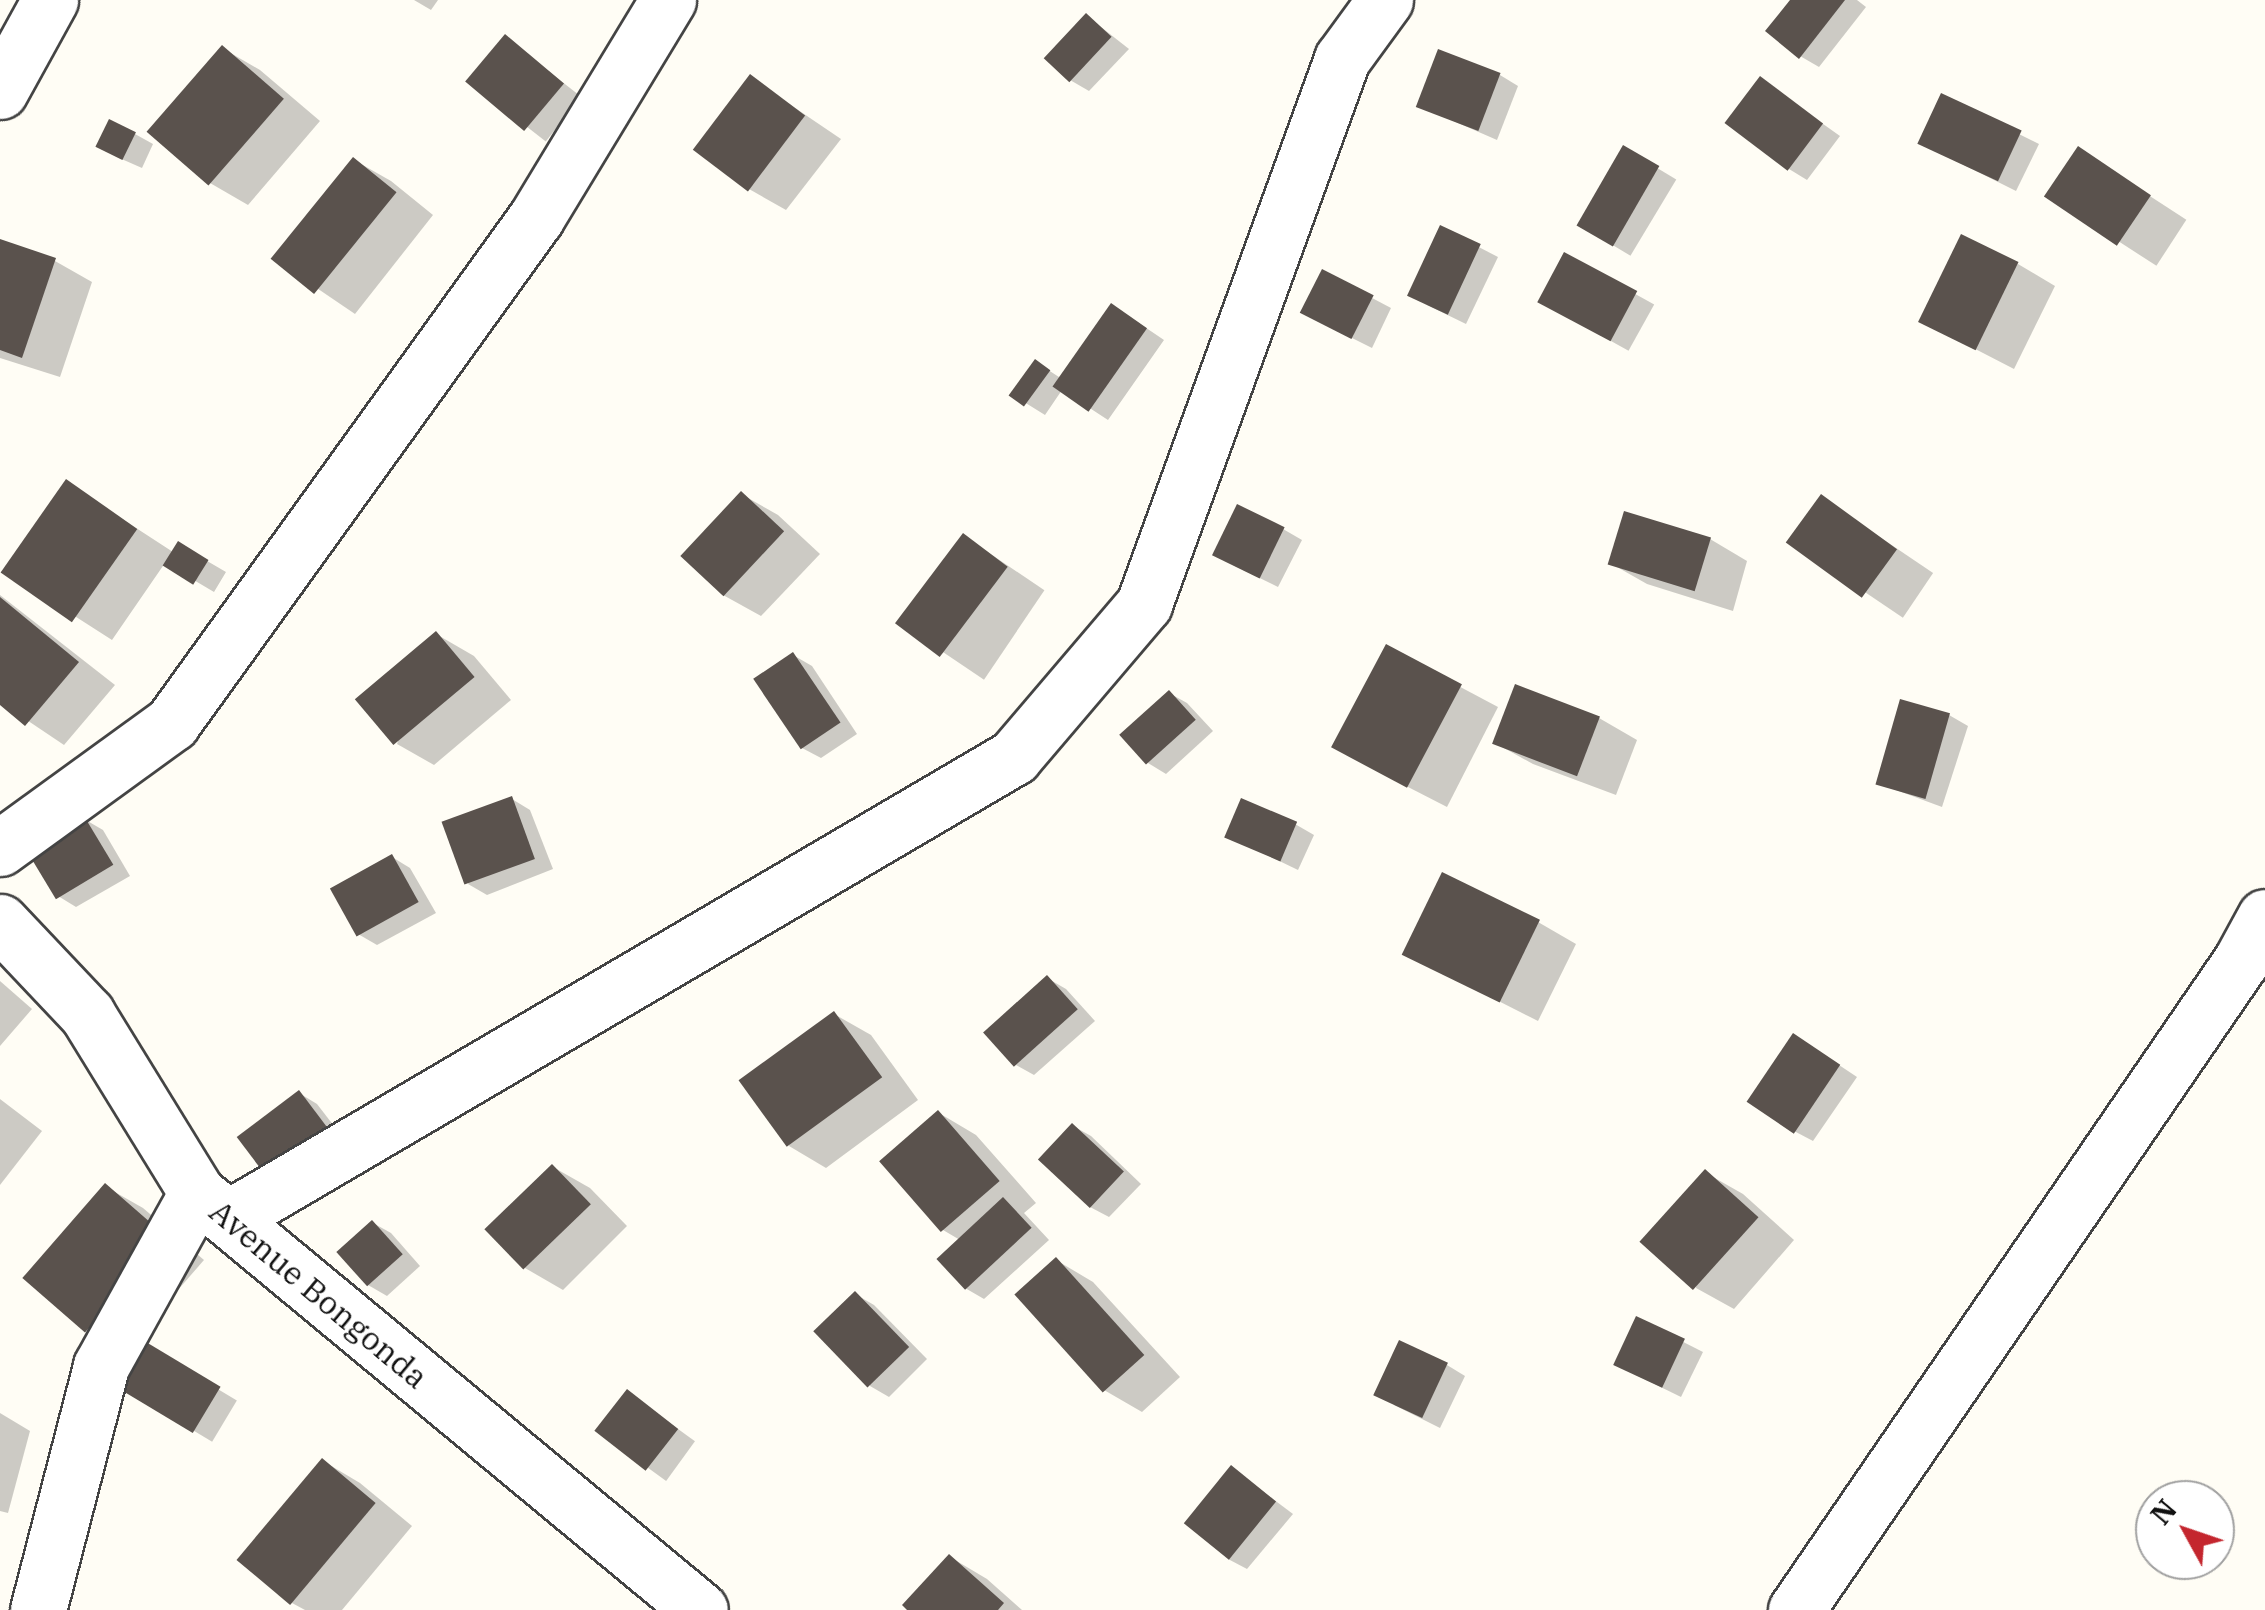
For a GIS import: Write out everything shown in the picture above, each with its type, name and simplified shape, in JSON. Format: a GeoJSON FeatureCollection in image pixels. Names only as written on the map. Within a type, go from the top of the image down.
{"type":"FeatureCollection","features":[{"type":"Feature","properties":{"kind":"street"},"geometry":{"type":"LineString","coordinates":[[0,91],[50,0]]}},
{"type":"Feature","properties":{"kind":"street"},"geometry":{"type":"LineString","coordinates":[[0,848],[172,723],[536,218],[668,0]]}},
{"type":"Feature","properties":{"kind":"street"},"geometry":{"type":"LineString","coordinates":[[38,1610],[101,1366],[213,1205],[1014,757],[1144,604],[1342,59],[1384,0]]}},
{"type":"Feature","properties":{"kind":"street","name":"Avenue Bongonda"},"geometry":{"type":"LineString","coordinates":[[0,922],[87,1014],[213,1205],[676,1601]]}},
{"type":"Feature","properties":{"kind":"street"},"geometry":{"type":"LineString","coordinates":[[1796,1610],[2257,958]]}},
{"type":"Feature","properties":{"kind":"building"},"geometry":{"type":"Polygon","coordinates":[[[1790,0],[1845,0],[1799,59],[1765,31],[1790,0]]]}},
{"type":"Feature","properties":{"kind":"building"},"geometry":{"type":"Polygon","coordinates":[[[1086,13],[1112,37],[1069,82],[1044,58],[1086,13]]]}},
{"type":"Feature","properties":{"kind":"building"},"geometry":{"type":"Polygon","coordinates":[[[505,34],[564,83],[524,131],[465,81],[505,34]]]}},
{"type":"Feature","properties":{"kind":"building"},"geometry":{"type":"Polygon","coordinates":[[[222,45],[284,99],[208,186],[147,132],[222,45]]]}},
{"type":"Feature","properties":{"kind":"building"},"geometry":{"type":"Polygon","coordinates":[[[1438,49],[1501,73],[1478,131],[1416,107],[1438,49]]]}},
{"type":"Feature","properties":{"kind":"building"},"geometry":{"type":"Polygon","coordinates":[[[750,74],[805,116],[748,191],[693,150],[750,74]]]}},
{"type":"Feature","properties":{"kind":"building"},"geometry":{"type":"Polygon","coordinates":[[[1760,76],[1823,124],[1788,171],[1724,123],[1760,76]]]}},
{"type":"Feature","properties":{"kind":"building"},"geometry":{"type":"Polygon","coordinates":[[[1941,93],[2022,131],[1998,181],[1917,144],[1941,93]]]}},
{"type":"Feature","properties":{"kind":"building"},"geometry":{"type":"Polygon","coordinates":[[[109,119],[136,132],[122,160],[95,147],[109,119]]]}},
{"type":"Feature","properties":{"kind":"building"},"geometry":{"type":"Polygon","coordinates":[[[1623,145],[1659,166],[1613,247],[1576,226],[1623,145]]]}},
{"type":"Feature","properties":{"kind":"building"},"geometry":{"type":"Polygon","coordinates":[[[2078,146],[2151,195],[2117,246],[2044,197],[2078,146]]]}},
{"type":"Feature","properties":{"kind":"building"},"geometry":{"type":"Polygon","coordinates":[[[353,157],[397,192],[314,294],[271,259],[353,157]]]}},
{"type":"Feature","properties":{"kind":"building"},"geometry":{"type":"Polygon","coordinates":[[[1440,225],[1481,244],[1448,315],[1407,296],[1440,225]]]}},
{"type":"Feature","properties":{"kind":"building"},"geometry":{"type":"Polygon","coordinates":[[[1961,234],[2019,262],[1976,350],[1918,322],[1961,234]]]}},
{"type":"Feature","properties":{"kind":"building"},"geometry":{"type":"Polygon","coordinates":[[[0,239],[56,258],[22,358],[0,350],[0,239]]]}},
{"type":"Feature","properties":{"kind":"building"},"geometry":{"type":"Polygon","coordinates":[[[1564,252],[1637,291],[1611,341],[1537,302],[1564,252]]]}},
{"type":"Feature","properties":{"kind":"building"},"geometry":{"type":"Polygon","coordinates":[[[1322,269],[1374,295],[1351,339],[1300,313],[1322,269]]]}},
{"type":"Feature","properties":{"kind":"building"},"geometry":{"type":"Polygon","coordinates":[[[1111,303],[1147,328],[1089,412],[1052,387],[1111,303]]]}},
{"type":"Feature","properties":{"kind":"building"},"geometry":{"type":"Polygon","coordinates":[[[1035,359],[1050,370],[1024,407],[1009,395],[1035,359]]]}},
{"type":"Feature","properties":{"kind":"building"},"geometry":{"type":"Polygon","coordinates":[[[66,479],[137,529],[72,622],[1,572],[66,479]]]}},
{"type":"Feature","properties":{"kind":"building"},"geometry":{"type":"Polygon","coordinates":[[[741,491],[784,531],[723,596],[680,556],[741,491]]]}},
{"type":"Feature","properties":{"kind":"building"},"geometry":{"type":"Polygon","coordinates":[[[1821,494],[1897,549],[1862,598],[1786,543],[1821,494]]]}},
{"type":"Feature","properties":{"kind":"building"},"geometry":{"type":"Polygon","coordinates":[[[1237,504],[1285,527],[1260,578],[1212,555],[1237,504]]]}},
{"type":"Feature","properties":{"kind":"building"},"geometry":{"type":"Polygon","coordinates":[[[1624,511],[1711,538],[1695,591],[1608,565],[1624,511]]]}},
{"type":"Feature","properties":{"kind":"building"},"geometry":{"type":"Polygon","coordinates":[[[963,533],[1008,567],[940,657],[895,623],[963,533]]]}},
{"type":"Feature","properties":{"kind":"building"},"geometry":{"type":"Polygon","coordinates":[[[178,541],[209,560],[193,585],[163,566],[178,541]]]}},
{"type":"Feature","properties":{"kind":"building"},"geometry":{"type":"Polygon","coordinates":[[[0,597],[79,662],[25,726],[0,705],[0,597]]]}},
{"type":"Feature","properties":{"kind":"building"},"geometry":{"type":"Polygon","coordinates":[[[436,631],[475,677],[393,745],[355,699],[436,631]]]}},
{"type":"Feature","properties":{"kind":"building"},"geometry":{"type":"Polygon","coordinates":[[[1386,644],[1462,684],[1407,788],[1331,747],[1386,644]]]}},
{"type":"Feature","properties":{"kind":"building"},"geometry":{"type":"Polygon","coordinates":[[[793,652],[841,722],[801,749],[753,679],[793,652]]]}},
{"type":"Feature","properties":{"kind":"building"},"geometry":{"type":"Polygon","coordinates":[[[1515,684],[1600,717],[1577,776],[1492,744],[1515,684]]]}},
{"type":"Feature","properties":{"kind":"building"},"geometry":{"type":"Polygon","coordinates":[[[1169,690],[1196,720],[1146,765],[1119,735],[1169,690]]]}},
{"type":"Feature","properties":{"kind":"building"},"geometry":{"type":"Polygon","coordinates":[[[1900,699],[1950,713],[1925,799],[1875,785],[1900,699]]]}},
{"type":"Feature","properties":{"kind":"building"},"geometry":{"type":"Polygon","coordinates":[[[512,796],[535,859],[464,885],[442,822],[512,796]]]}},
{"type":"Feature","properties":{"kind":"building"},"geometry":{"type":"Polygon","coordinates":[[[1241,798],[1297,822],[1280,861],[1224,838],[1241,798]]]}},
{"type":"Feature","properties":{"kind":"building"},"geometry":{"type":"Polygon","coordinates":[[[84,816],[113,865],[56,899],[27,851],[84,816]]]}},
{"type":"Feature","properties":{"kind":"building"},"geometry":{"type":"Polygon","coordinates":[[[392,854],[419,902],[357,937],[330,888],[392,854]]]}},
{"type":"Feature","properties":{"kind":"building"},"geometry":{"type":"Polygon","coordinates":[[[1442,872],[1540,920],[1500,1002],[1402,955],[1442,872]]]}},
{"type":"Feature","properties":{"kind":"building"},"geometry":{"type":"Polygon","coordinates":[[[1047,975],[1078,1009],[1014,1067],[983,1033],[1047,975]]]}},
{"type":"Feature","properties":{"kind":"building"},"geometry":{"type":"Polygon","coordinates":[[[834,1011],[882,1077],[787,1147],[739,1080],[834,1011]]]}},
{"type":"Feature","properties":{"kind":"building"},"geometry":{"type":"Polygon","coordinates":[[[1793,1033],[1840,1065],[1794,1134],[1747,1102],[1793,1033]]]}},
{"type":"Feature","properties":{"kind":"building"},"geometry":{"type":"Polygon","coordinates":[[[299,1090],[334,1136],[272,1183],[237,1137],[299,1090]]]}},
{"type":"Feature","properties":{"kind":"building"},"geometry":{"type":"Polygon","coordinates":[[[938,1110],[1000,1181],[941,1232],[879,1161],[938,1110]]]}},
{"type":"Feature","properties":{"kind":"building"},"geometry":{"type":"Polygon","coordinates":[[[1072,1123],[1124,1171],[1090,1208],[1038,1160],[1072,1123]]]}},
{"type":"Feature","properties":{"kind":"building"},"geometry":{"type":"Polygon","coordinates":[[[552,1164],[591,1204],[523,1270],[484,1229],[552,1164]]]}},
{"type":"Feature","properties":{"kind":"building"},"geometry":{"type":"Polygon","coordinates":[[[1705,1169],[1759,1217],[1693,1290],[1639,1242],[1705,1169]]]}},
{"type":"Feature","properties":{"kind":"building"},"geometry":{"type":"Polygon","coordinates":[[[105,1183],[168,1237],[85,1333],[22,1278],[105,1183]]]}},
{"type":"Feature","properties":{"kind":"building"},"geometry":{"type":"Polygon","coordinates":[[[1003,1197],[1032,1228],[965,1290],[936,1259],[1003,1197]]]}},
{"type":"Feature","properties":{"kind":"building"},"geometry":{"type":"Polygon","coordinates":[[[372,1220],[403,1254],[367,1286],[336,1252],[372,1220]]]}},
{"type":"Feature","properties":{"kind":"building"},"geometry":{"type":"Polygon","coordinates":[[[1056,1257],[1144,1355],[1103,1393],[1014,1294],[1056,1257]]]}},
{"type":"Feature","properties":{"kind":"building"},"geometry":{"type":"Polygon","coordinates":[[[855,1291],[909,1347],[867,1387],[813,1331],[855,1291]]]}},
{"type":"Feature","properties":{"kind":"building"},"geometry":{"type":"Polygon","coordinates":[[[1636,1316],[1685,1339],[1662,1388],[1613,1365],[1636,1316]]]}},
{"type":"Feature","properties":{"kind":"building"},"geometry":{"type":"Polygon","coordinates":[[[1399,1340],[1448,1363],[1422,1418],[1373,1395],[1399,1340]]]}},
{"type":"Feature","properties":{"kind":"building"},"geometry":{"type":"Polygon","coordinates":[[[146,1342],[221,1387],[193,1433],[118,1388],[146,1342]]]}},
{"type":"Feature","properties":{"kind":"building"},"geometry":{"type":"Polygon","coordinates":[[[627,1389],[678,1429],[646,1471],[594,1431],[627,1389]]]}},
{"type":"Feature","properties":{"kind":"building"},"geometry":{"type":"Polygon","coordinates":[[[322,1458],[376,1503],[290,1605],[237,1560],[322,1458]]]}},
{"type":"Feature","properties":{"kind":"building"},"geometry":{"type":"Polygon","coordinates":[[[1231,1465],[1276,1502],[1229,1560],[1184,1523],[1231,1465]]]}},
{"type":"Feature","properties":{"kind":"building"},"geometry":{"type":"Polygon","coordinates":[[[949,1554],[1004,1603],[998,1610],[907,1610],[902,1605],[949,1554]]]}}]}
